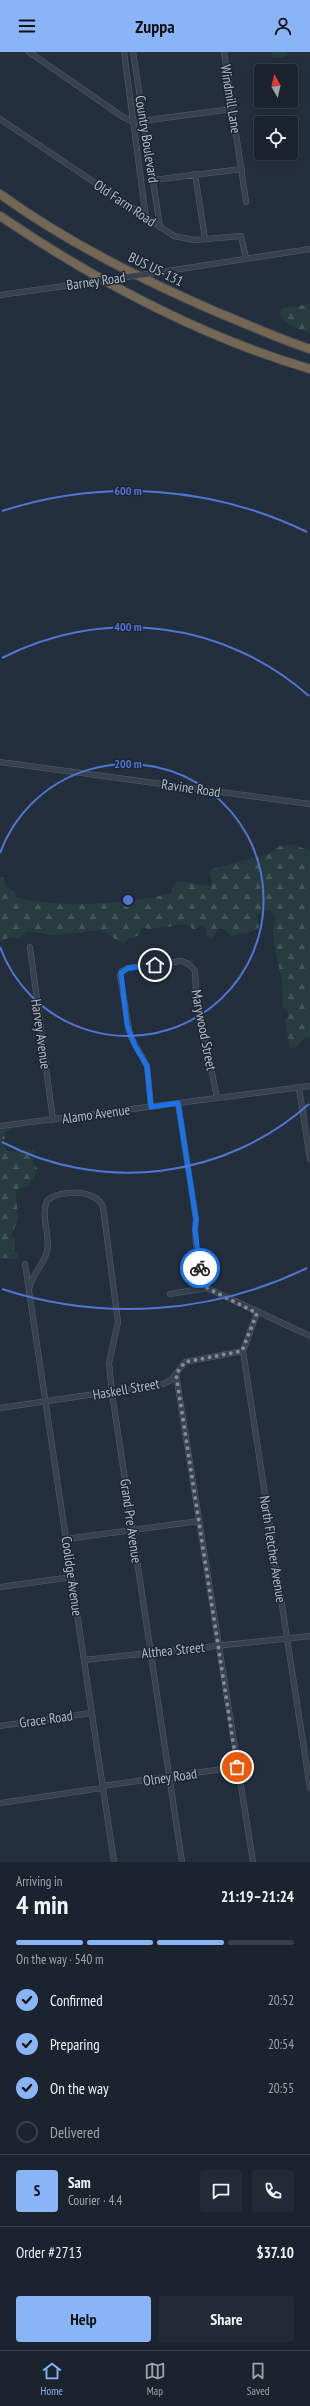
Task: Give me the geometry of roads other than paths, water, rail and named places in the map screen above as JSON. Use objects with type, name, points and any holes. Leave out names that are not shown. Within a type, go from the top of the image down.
[{"type":"highway","name":"BUS US-131","points":[[0,194],[32,217],[106,260],[182,297],[310,349]]},
{"type":"highway","points":[[0,216],[38,242],[163,312],[234,342],[310,369]]},
{"type":"street","points":[[29,52],[123,117],[134,122],[232,109]]},
{"type":"street","name":"Country Boulevard","points":[[124,52],[146,218]]},
{"type":"street","name":"Country Boulevard","points":[[133,52],[160,227]]},
{"type":"street","name":"Windmill Lane","points":[[224,52],[246,202]]},
{"type":"street","name":"Old Farm Road","points":[[0,119],[146,218],[181,239],[205,239],[240,236],[246,258]]},
{"type":"street","points":[[153,180],[242,169]]},
{"type":"street","points":[[196,174],[205,239]]},
{"type":"street","name":"Barney Road","points":[[0,295],[310,249]]},
{"type":"street","name":"Ravine Road","points":[[0,762],[310,804]]},
{"type":"street","name":"Harvey Avenue","points":[[30,947],[53,1120]]},
{"type":"street","name":"Marywood Street","points":[[151,1107],[147,1066],[135,1046],[127,1025],[121,973],[128,968],[181,961],[189,964],[195,972],[196,993],[217,1098]]},
{"type":"street","name":"Alamo Avenue","points":[[0,1126],[310,1086]]},
{"type":"street","points":[[299,1088],[310,1159]]},
{"type":"street","points":[[178,1103],[196,1219],[195,1230],[202,1277],[207,1288]]},
{"type":"street","name":"Grand Pre Avenue","points":[[29,1290],[31,1279],[47,1251],[44,1212],[47,1202],[53,1196],[83,1193],[97,1197],[103,1207],[118,1322],[109,1363],[112,1393],[182,1862]]},
{"type":"street","name":"Coolidge Avenue","points":[[25,1264],[114,1862]]},
{"type":"street","points":[[170,1294],[207,1288],[257,1313],[310,1336]]},
{"type":"street","points":[[242,1351],[257,1313]]},
{"type":"street","name":"Haskell Street","points":[[0,1408],[112,1393],[163,1384],[171,1380],[185,1362],[242,1351]]},
{"type":"street","name":"North Fletcher Avenue","points":[[242,1351],[310,1788]]},
{"type":"street","points":[[176,1374],[253,1862]]},
{"type":"street","points":[[66,1539],[199,1521]]},
{"type":"street","points":[[0,1587],[72,1577]]},
{"type":"street","name":"Althea Street","points":[[84,1660],[310,1636]]},
{"type":"street","name":"Grace Road","points":[[0,1726],[91,1713]]},
{"type":"street","name":"Olney Road","points":[[0,1803],[237,1767]]}]
